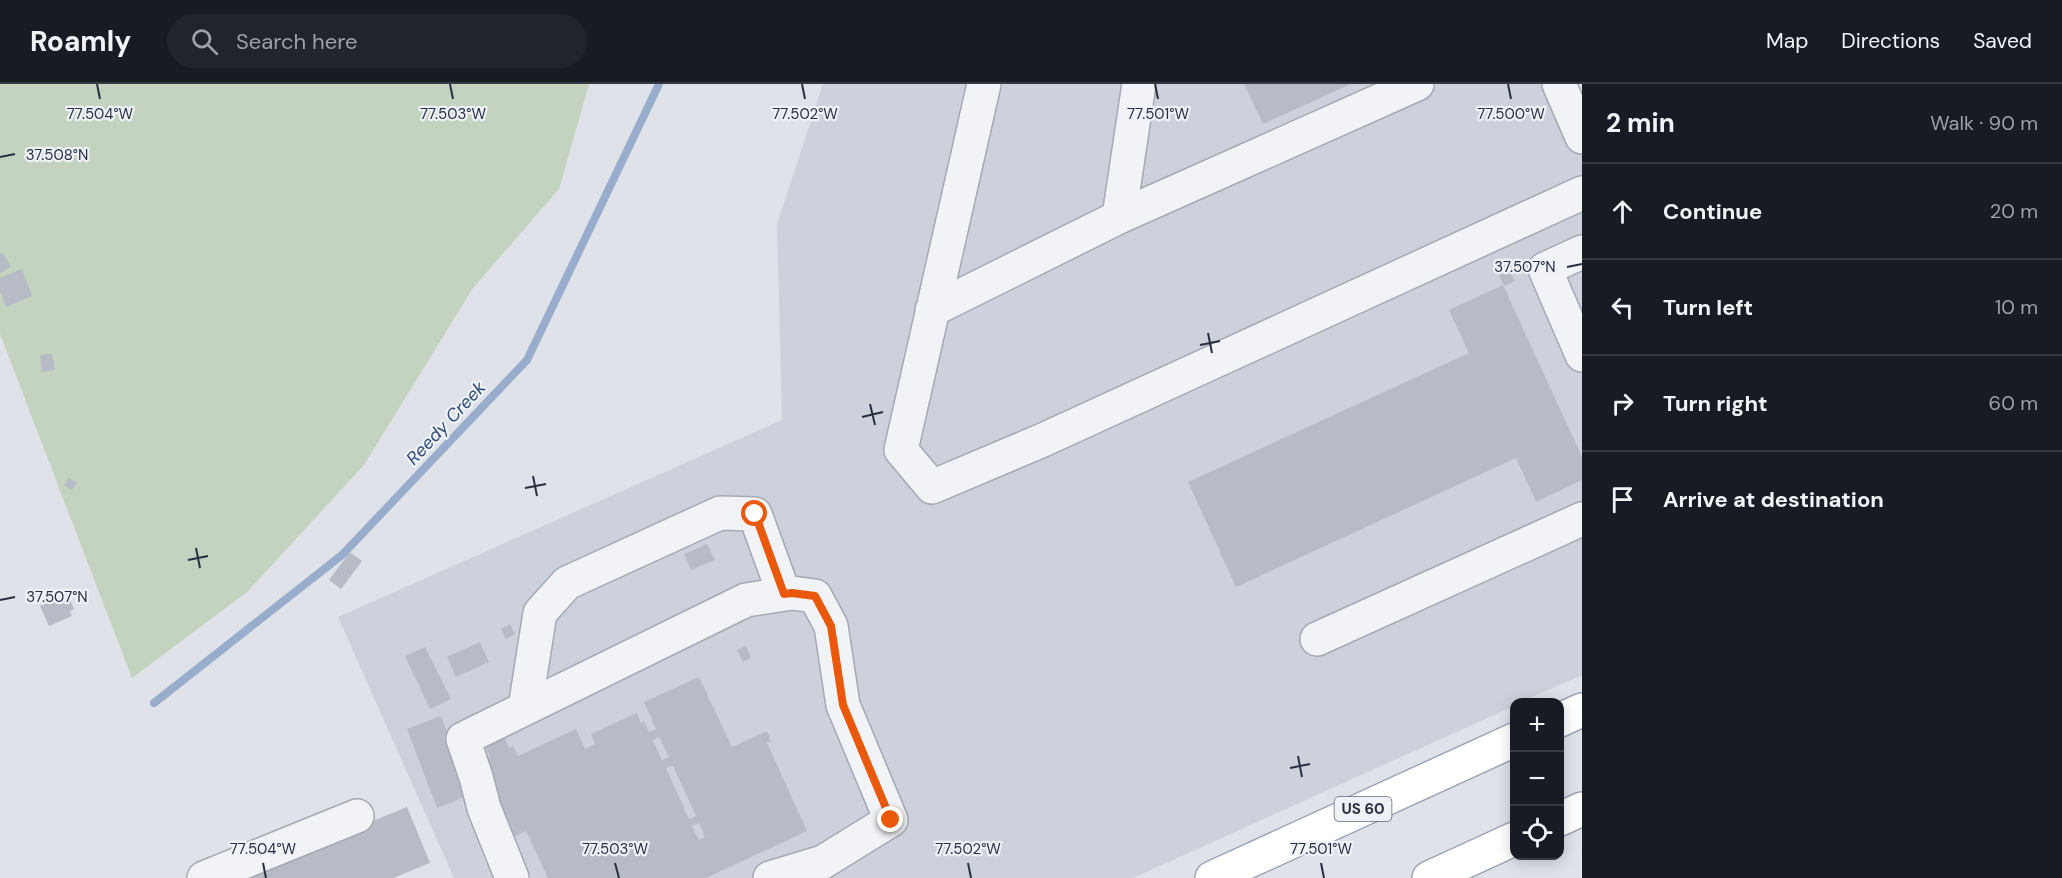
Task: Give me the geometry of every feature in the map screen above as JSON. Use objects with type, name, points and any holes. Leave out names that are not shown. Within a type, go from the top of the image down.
[{"type":"main road","points":[[1564,718],[1582,710]]},
{"type":"main road","name":"US 60","points":[[1212,878],[1510,742]]},
{"type":"main road","points":[[1564,817],[1582,809]]},
{"type":"main road","points":[[1429,878],[1510,841]]},
{"type":"lane","points":[[984,84],[901,450],[932,487],[1043,440],[1582,193]]},
{"type":"lane","points":[[1119,217],[1139,84]]},
{"type":"lane","points":[[932,310],[1119,217],[1417,84]]},
{"type":"lane","points":[[1558,84],[1582,136]]},
{"type":"lane","points":[[1582,252],[1545,269],[1582,355]]},
{"type":"lane","points":[[525,708],[540,613],[567,583],[720,513],[755,514],[784,594]]},
{"type":"lane","points":[[1317,639],[1582,519]]},
{"type":"lane","points":[[512,878],[484,808],[463,739],[746,600],[792,593],[815,596],[831,626],[843,705],[891,820],[823,862],[770,878]]},
{"type":"lane","points":[[204,878],[357,816]]},
{"type":"shaded area","points":[[823,84],[1577,84],[1582,96],[1582,675],[1530,698],[1510,698],[1510,708],[1133,878],[454,878],[338,617],[782,420],[777,224]]},
{"type":"green space","points":[[0,84],[589,84],[559,189],[473,288],[364,465],[247,592],[132,678],[0,334]]},
{"type":"building","points":[[1244,84],[1351,84],[1263,124]]},
{"type":"building","points":[[3,253],[11,267],[0,273],[0,254]]},
{"type":"building","points":[[22,269],[32,296],[6,307],[0,291],[0,278]]},
{"type":"building","points":[[1509,269],[1515,281],[1504,286],[1498,273]]},
{"type":"building","points":[[1503,285],[1582,457],[1582,480],[1536,502],[1516,458],[1236,587],[1188,482],[1469,353],[1449,310]]},
{"type":"building","points":[[52,354],[55,370],[42,372],[40,355]]},
{"type":"building","points":[[69,478],[77,483],[72,490],[64,485]]},
{"type":"building","points":[[707,544],[715,560],[691,570],[684,554]]},
{"type":"building","points":[[350,552],[362,561],[341,589],[329,580]]},
{"type":"building","points":[[68,595],[74,609],[70,611],[72,616],[49,626],[40,606]]},
{"type":"building","points":[[510,624],[515,634],[506,639],[501,629]]},
{"type":"building","points":[[480,642],[489,662],[456,677],[447,657]]},
{"type":"building","points":[[746,646],[751,658],[743,662],[737,650]]},
{"type":"building","points":[[425,647],[451,699],[430,709],[405,656]]},
{"type":"building","points":[[699,677],[732,747],[767,731],[771,741],[767,743],[807,831],[706,878],[548,878],[526,831],[511,838],[476,763],[490,757],[485,747],[505,738],[509,748],[513,746],[518,756],[576,729],[585,749],[595,744],[591,734],[637,713],[641,723],[644,721],[649,732],[656,729],[644,702]],"holes":[[[659,737],[669,757],[662,760],[653,740]],[[673,766],[696,816],[689,819],[666,768]],[[699,823],[705,837],[699,840],[692,826]]]},
{"type":"building","points":[[441,716],[472,794],[437,808],[407,729]]},
{"type":"building","points":[[407,807],[430,863],[393,878],[234,878]]},
{"type":"waterway","name":"Reedy Creek","points":[[154,703],[342,555],[527,360],[659,84]]},
{"type":"route","points":[[755,514],[784,594],[815,596],[831,626],[843,705],[891,820]]}]
